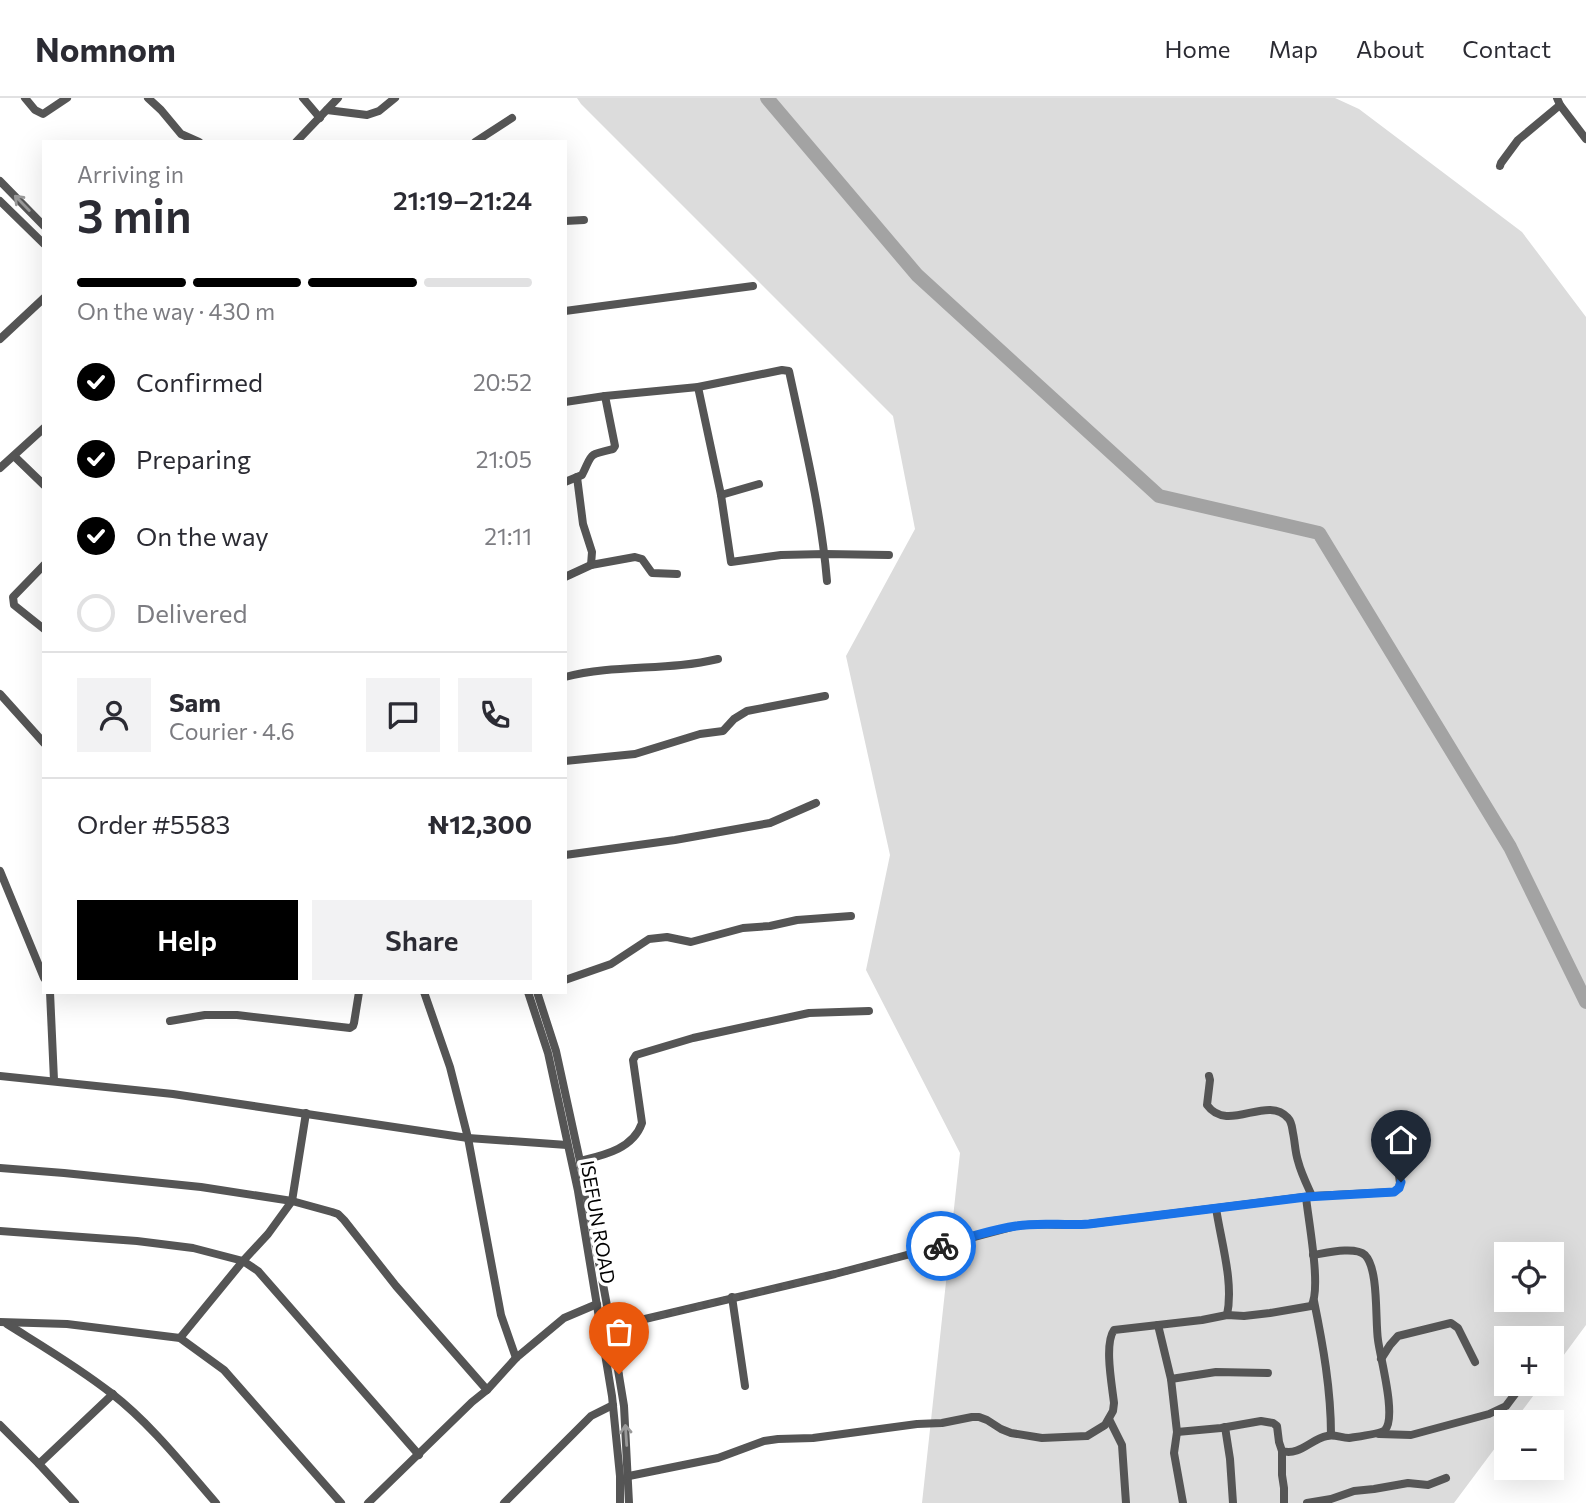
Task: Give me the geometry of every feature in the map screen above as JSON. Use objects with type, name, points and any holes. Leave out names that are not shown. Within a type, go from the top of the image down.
[{"type":"street","points":[[25,98],[35,110],[43,114],[67,98]]},
{"type":"street","points":[[148,98],[161,110],[179,138]]},
{"type":"street","points":[[303,98],[320,118]]},
{"type":"street","points":[[298,140],[338,98]]},
{"type":"street","points":[[327,110],[367,116],[379,111],[395,98]]},
{"type":"street","points":[[1500,166],[1518,140],[1558,102],[1586,139]]},
{"type":"street","points":[[478,140],[512,118]]},
{"type":"street","points":[[0,181],[42,224]]},
{"type":"street","points":[[2,208],[42,242]]},
{"type":"street","points":[[567,221],[584,220]]},
{"type":"street","points":[[567,311],[752,286]]},
{"type":"street","points":[[0,340],[42,300]]},
{"type":"street","points":[[567,402],[698,387],[782,370],[789,371],[825,554],[827,581]]},
{"type":"street","points":[[698,387],[732,562],[780,555],[889,555]]},
{"type":"street","points":[[567,481],[582,475],[588,458],[592,455],[615,446],[605,396]]},
{"type":"street","points":[[0,468],[42,430]]},
{"type":"street","points":[[13,456],[42,483]]},
{"type":"street","points":[[577,477],[583,524],[592,552],[591,565]]},
{"type":"street","points":[[721,495],[759,484]]},
{"type":"street","points":[[567,576],[591,565],[635,557],[642,559],[652,573],[677,574]]},
{"type":"street","points":[[42,567],[13,597],[14,605],[42,627]]},
{"type":"street","points":[[567,677],[599,670],[693,665],[718,659]]},
{"type":"street","points":[[0,694],[42,741]]},
{"type":"street","points":[[567,761],[635,754],[700,734],[723,730],[747,711],[825,695]]},
{"type":"street","points":[[567,855],[675,840],[770,823],[816,803]]},
{"type":"street","points":[[0,871],[42,973]]},
{"type":"street","points":[[567,979],[611,964],[649,939],[667,937],[691,942],[743,928],[851,916]]},
{"type":"street","points":[[50,994],[54,1080]]},
{"type":"street","points":[[170,1021],[205,1015],[237,1015],[350,1028],[354,1023],[359,994]]},
{"type":"street","points":[[425,994],[450,1067],[468,1138],[501,1315],[516,1358]]},
{"type":"street","name":"ISEFUN ROAD","points":[[529,994],[548,1053],[578,1191],[613,1405],[620,1503]]},
{"type":"street","name":"ISEFUN ROAD","points":[[538,994],[556,1051],[611,1327],[624,1406],[629,1503]]},
{"type":"street","points":[[580,1161],[613,1152],[631,1140],[639,1130],[642,1123],[634,1060],[636,1055],[692,1038],[809,1013],[869,1011]]},
{"type":"street","points":[[0,1076],[173,1094],[468,1138],[568,1145]]},
{"type":"street","points":[[1209,1076],[1207,1105],[1212,1112],[1235,1116],[1255,1111],[1271,1111],[1282,1113],[1292,1123],[1298,1161],[1309,1197],[1314,1301],[1331,1409],[1331,1435]]},
{"type":"street","points":[[180,1338],[268,1234],[292,1201],[306,1113]]},
{"type":"street","points":[[611,1327],[835,1274],[1016,1226],[1089,1224],[1309,1197],[1394,1192],[1401,1182],[1392,1131]]},
{"type":"street","points":[[0,1168],[201,1187],[292,1201],[338,1214],[486,1390]]},
{"type":"street","points":[[1216,1208],[1228,1284],[1227,1315]]},
{"type":"street","points":[[0,1231],[193,1248],[243,1261],[258,1271],[419,1455]]},
{"type":"street","points":[[1313,1255],[1353,1250],[1363,1252],[1369,1260],[1375,1284],[1377,1339],[1386,1378],[1388,1423],[1385,1430],[1379,1434]]},
{"type":"street","points":[[732,1297],[745,1385]]},
{"type":"street","points":[[629,1476],[718,1458],[764,1441],[813,1438],[972,1417],[987,1420],[1011,1433],[1042,1438],[1087,1436],[1105,1425],[1114,1403],[1109,1348],[1110,1335],[1114,1330],[1305,1308],[1311,1306],[1314,1301]]},
{"type":"street","points":[[368,1503],[516,1358],[564,1318],[597,1304]]},
{"type":"street","points":[[3,1322],[67,1324],[180,1338],[225,1370],[341,1503]]},
{"type":"street","points":[[3,1322],[78,1368],[113,1394],[153,1431],[216,1503]]},
{"type":"street","points":[[1381,1359],[1398,1336],[1451,1323],[1458,1328],[1475,1362]]},
{"type":"street","points":[[1158,1325],[1171,1379],[1177,1432],[1174,1453],[1183,1503]]},
{"type":"street","points":[[1171,1379],[1216,1372],[1268,1373]]},
{"type":"street","points":[[40,1464],[113,1394]]},
{"type":"street","points":[[1282,1451],[1301,1449],[1331,1435],[1348,1438],[1379,1434],[1410,1435],[1489,1414],[1506,1406],[1514,1396]]},
{"type":"street","points":[[504,1503],[591,1416],[613,1405]]},
{"type":"street","points":[[1109,1419],[1122,1445],[1126,1503]]},
{"type":"street","points":[[1177,1432],[1261,1421],[1278,1426],[1284,1503]]},
{"type":"street","points":[[0,1425],[75,1503]]},
{"type":"street","points":[[1225,1427],[1233,1503]]},
{"type":"street","points":[[1307,1503],[1354,1491],[1408,1483],[1428,1485],[1446,1478]]},
{"type":"shaded area","points":[[577,98],[1335,98],[1359,109],[1522,232],[1586,317],[1586,1325],[1564,1355],[1564,1326],[1494,1326],[1494,1396],[1533,1396],[1523,1410],[1494,1410],[1494,1449],[1454,1503],[922,1503],[960,1153],[866,970],[890,855],[846,656],[915,529],[893,416]]},
{"type":"waterway","points":[[767,98],[917,275],[1159,496],[1319,533],[1510,847],[1586,1002]]},
{"type":"way so far","points":[[619,1374],[611,1327],[941,1246]]},
{"type":"route","points":[[941,1246],[1016,1226],[1089,1224],[1306,1197],[1394,1192],[1401,1182]]}]
